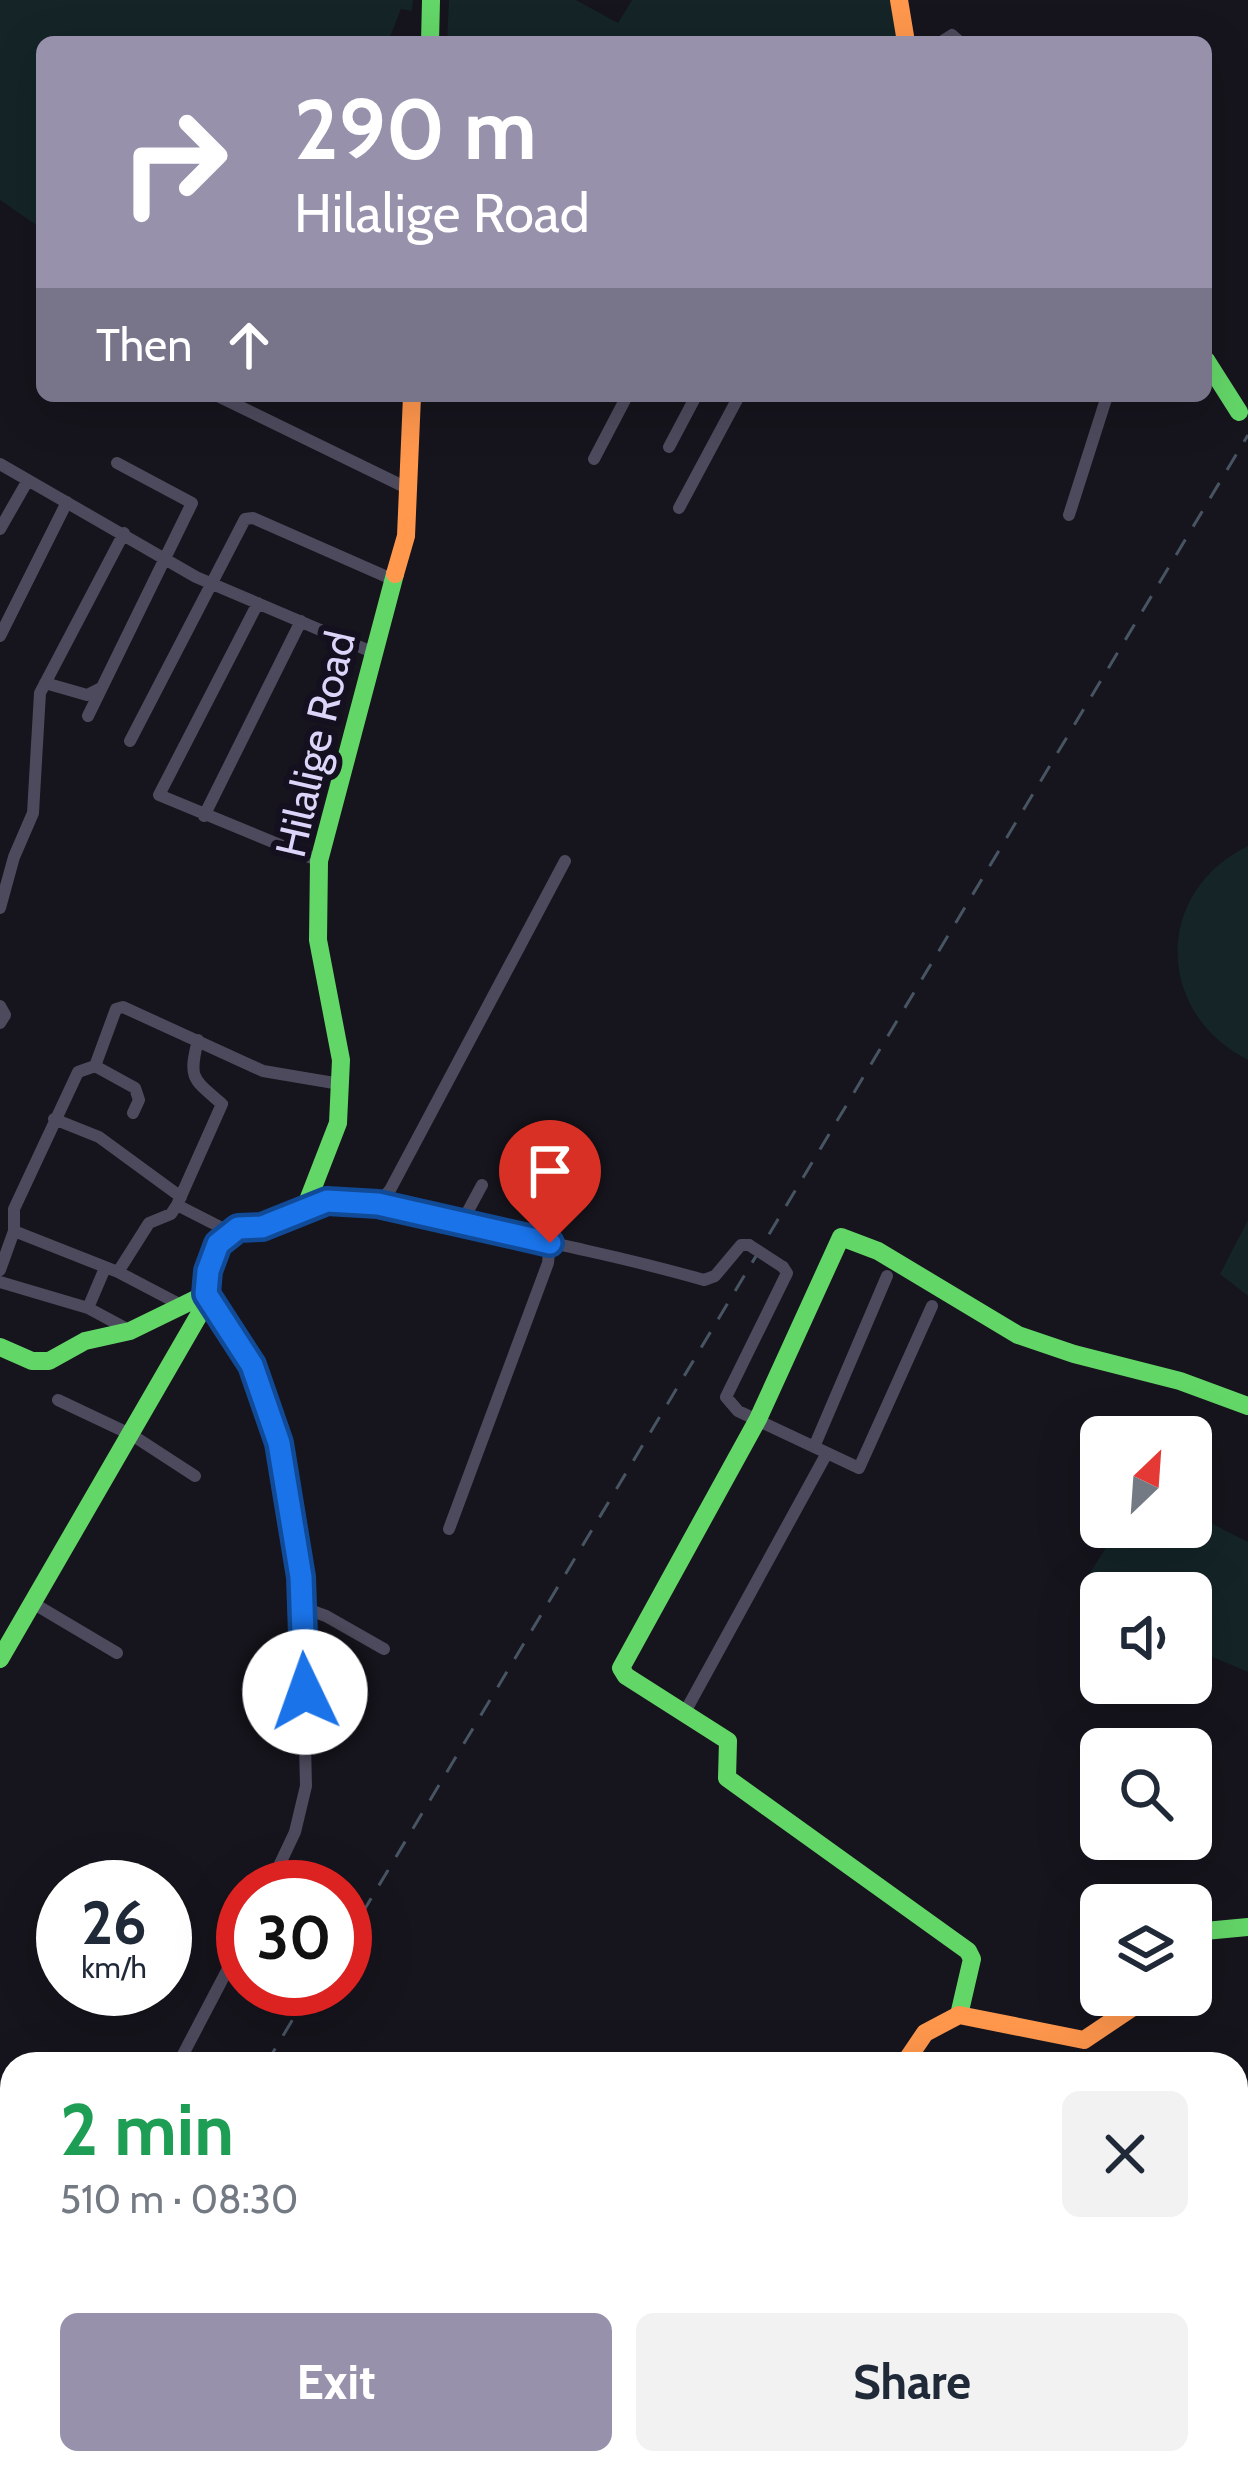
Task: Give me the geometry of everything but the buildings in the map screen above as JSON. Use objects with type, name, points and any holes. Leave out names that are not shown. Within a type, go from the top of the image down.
[{"type":"street","points":[[430,36],[431,0]]},
{"type":"street","points":[[899,0],[904,36]]},
{"type":"street","points":[[1212,369],[1239,412]]},
{"type":"street","points":[[230,402],[410,490]]},
{"type":"street","name":"Hilalige Road","points":[[305,1208],[338,1123],[340,1084],[341,1060],[318,940],[320,861],[406,536],[412,402]]},
{"type":"street","points":[[594,459],[624,402]]},
{"type":"street","points":[[669,447],[693,402]]},
{"type":"street","points":[[679,508],[736,402]]},
{"type":"street","points":[[1069,515],[1105,402]]},
{"type":"street","points":[[88,716],[191,501],[117,463]]},
{"type":"street","points":[[0,464],[211,583],[372,652]]},
{"type":"street","points":[[0,529],[28,480]]},
{"type":"street","points":[[0,636],[67,502]]},
{"type":"street","points":[[130,741],[241,524],[253,518],[394,580]]},
{"type":"street","points":[[0,908],[33,813],[40,693],[124,533]]},
{"type":"street","points":[[258,603],[160,791],[161,799],[320,861]]},
{"type":"street","points":[[204,816],[302,621]]},
{"type":"street","points":[[45,683],[87,695],[102,687]]},
{"type":"street","points":[[0,866],[14,857]]},
{"type":"street","points":[[378,1204],[390,1190],[565,861]]},
{"type":"street","points":[[0,1270],[14,1231],[14,1208],[54,1119],[78,1072],[95,1066],[120,1007],[262,1071],[340,1084]]},
{"type":"street","points":[[88,1307],[148,1223],[170,1214],[179,1201],[222,1104],[192,1077],[198,1040]]},
{"type":"street","points":[[95,1066],[135,1088],[139,1100],[133,1114]]},
{"type":"street","points":[[54,1119],[99,1137],[179,1201],[230,1232]]},
{"type":"street","points":[[461,1225],[482,1184]]},
{"type":"street","points":[[0,1659],[203,1308],[208,1271],[218,1244],[230,1232],[262,1227],[327,1201],[378,1204],[637,1260],[704,1280],[715,1276],[741,1245],[748,1245],[787,1273],[726,1396],[731,1407],[859,1468],[932,1306]]},
{"type":"street","points":[[14,1231],[112,1270],[182,1305]]},
{"type":"street","points":[[959,2015],[971,1954],[727,1778],[728,1741],[626,1676],[621,1667],[758,1419],[838,1240],[846,1237],[1022,1337],[1203,1387],[1248,1406]]},
{"type":"street","points":[[449,1529],[548,1263],[550,1243]]},
{"type":"street","points":[[685,1712],[820,1450],[887,1276]]},
{"type":"street","points":[[0,1282],[88,1307],[130,1330]]},
{"type":"street","points":[[0,1347],[32,1361],[49,1361],[86,1341],[130,1330],[206,1294]]},
{"type":"street","points":[[206,1294],[252,1365],[279,1443],[301,1577],[306,1786],[295,1832],[282,1860]]},
{"type":"street","points":[[58,1400],[132,1435],[195,1476]]},
{"type":"street","points":[[31,1602],[117,1653]]},
{"type":"street","points":[[301,1606],[384,1649]]},
{"type":"street","points":[[1212,1930],[1248,1927]]},
{"type":"street","points":[[184,2052],[216,1992]]},
{"type":"street","points":[[908,2052],[912,2042],[959,2015],[1084,2040],[1120,2016]]},
{"type":"shaded area","points":[[0,0],[413,0],[412,11],[401,9],[390,36],[36,36],[36,225],[0,200]]},
{"type":"shaded area","points":[[449,0],[576,0],[618,23],[632,0],[891,0],[896,36],[447,36]]},
{"type":"shaded area","points":[[1248,846],[1248,1060],[1217,1039],[1195,1013],[1182,984],[1178,953],[1182,922],[1195,892],[1217,866]]},
{"type":"shaded area","points":[[1248,1220],[1248,1296],[1220,1274]]},
{"type":"shaded area","points":[[1212,1524],[1248,1542],[1248,1672],[1212,1657],[1212,1572],[1090,1572],[1106,1548],[1212,1548]]},
{"type":"railway","points":[[372,1897],[1248,435]]},
{"type":"railway","points":[[273,2052],[295,2016]]},
{"type":"traffic: fast","points":[[430,36],[431,0]]},
{"type":"traffic: fast","points":[[1212,369],[1239,412]]},
{"type":"traffic: fast","points":[[0,1659],[203,1308],[218,1243],[238,1228],[262,1227],[305,1208],[338,1123],[341,1060],[318,940],[319,861],[395,574]]},
{"type":"traffic: fast","points":[[959,2015],[972,1959],[968,1951],[727,1778],[728,1741],[626,1676],[621,1668],[758,1419],[841,1237],[878,1251],[1018,1335],[1180,1381],[1248,1406]]},
{"type":"traffic: fast","points":[[0,1347],[32,1361],[49,1361],[85,1341],[130,1331],[206,1294]]},
{"type":"traffic: fast","points":[[1212,1930],[1248,1927]]},
{"type":"traffic: slow","points":[[899,0],[905,36]]},
{"type":"traffic: slow","points":[[395,574],[406,536],[412,402]]},
{"type":"traffic: slow","points":[[912,2052],[925,2033],[959,2015],[1084,2040],[1120,2016]]},
{"type":"route","points":[[305,1692],[301,1577],[279,1443],[252,1365],[206,1294],[218,1244],[238,1228],[262,1227],[327,1201],[378,1204],[550,1243]]}]
